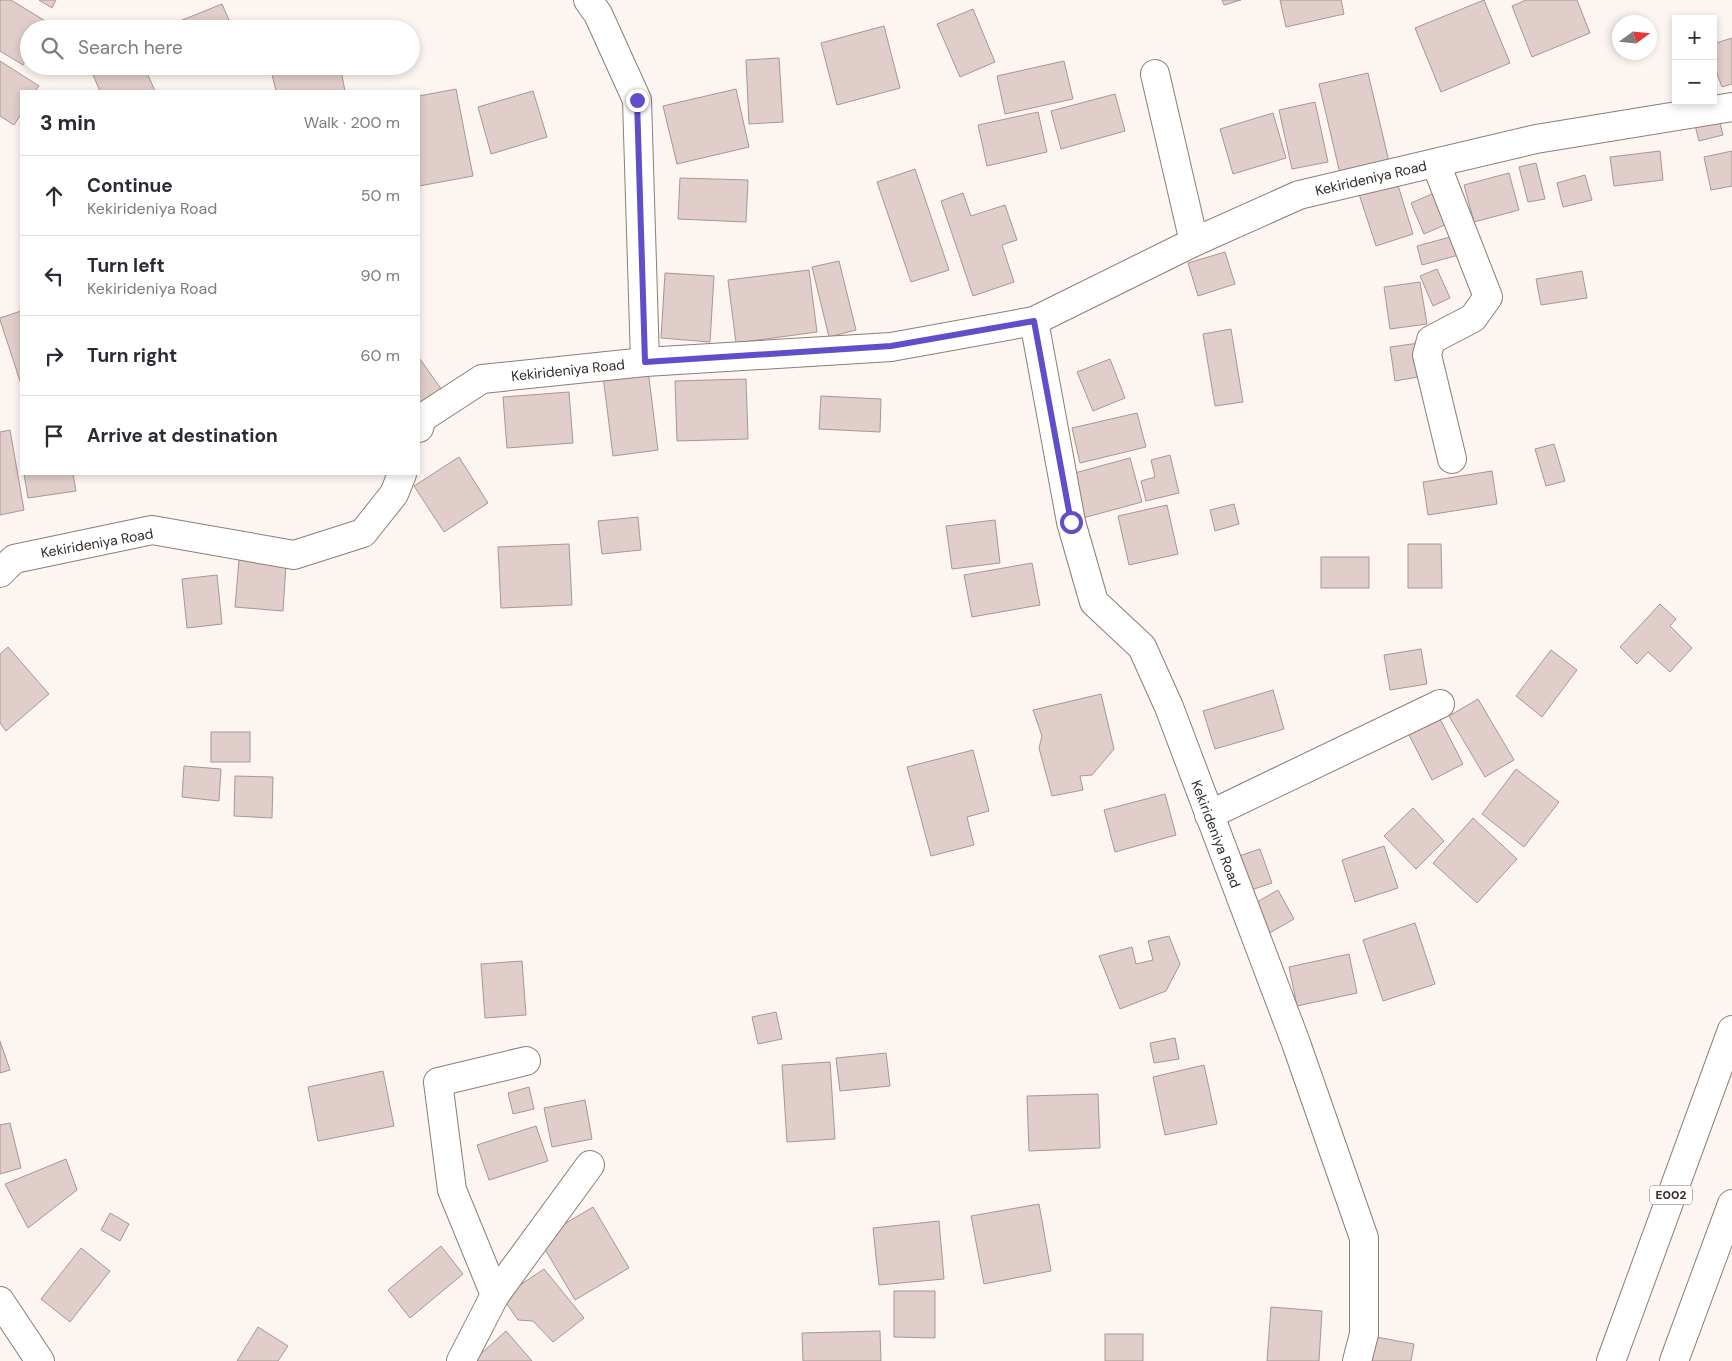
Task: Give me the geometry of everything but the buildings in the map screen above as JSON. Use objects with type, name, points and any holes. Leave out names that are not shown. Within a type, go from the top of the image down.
[{"type":"main road","points":[[588,0],[598,14],[637,100],[645,362]]},
{"type":"main road","points":[[1155,74],[1194,242]]},
{"type":"main road","name":"Kekirideniya Road","points":[[420,425],[422,418],[482,379],[645,362],[891,346],[1034,321],[1194,242],[1299,195],[1536,139],[1732,107]]},
{"type":"main road","points":[[1436,164],[1488,297],[1473,318],[1431,340],[1427,355],[1452,459]]},
{"type":"main road","name":"Kekirideniya Road","points":[[1034,321],[1071,522],[1094,602],[1142,647],[1169,707],[1208,815],[1296,1043],[1364,1238],[1364,1334],[1357,1361]]},
{"type":"main road","name":"Kekirideniya Road","points":[[0,573],[14,559],[152,530],[294,555],[363,533],[395,481]]},
{"type":"main road","points":[[1208,815],[1440,704]]},
{"type":"main road","name":"E002","points":[[1611,1361],[1732,1030]]},
{"type":"main road","points":[[495,1295],[452,1190],[438,1082],[526,1062]]},
{"type":"main road","points":[[461,1361],[495,1295],[590,1165]]},
{"type":"main road","points":[[1674,1361],[1732,1204]]},
{"type":"main road","points":[[1,1304],[40,1361]]},
{"type":"route","points":[[637,100],[645,362],[891,346],[1034,321],[1071,522]]}]
